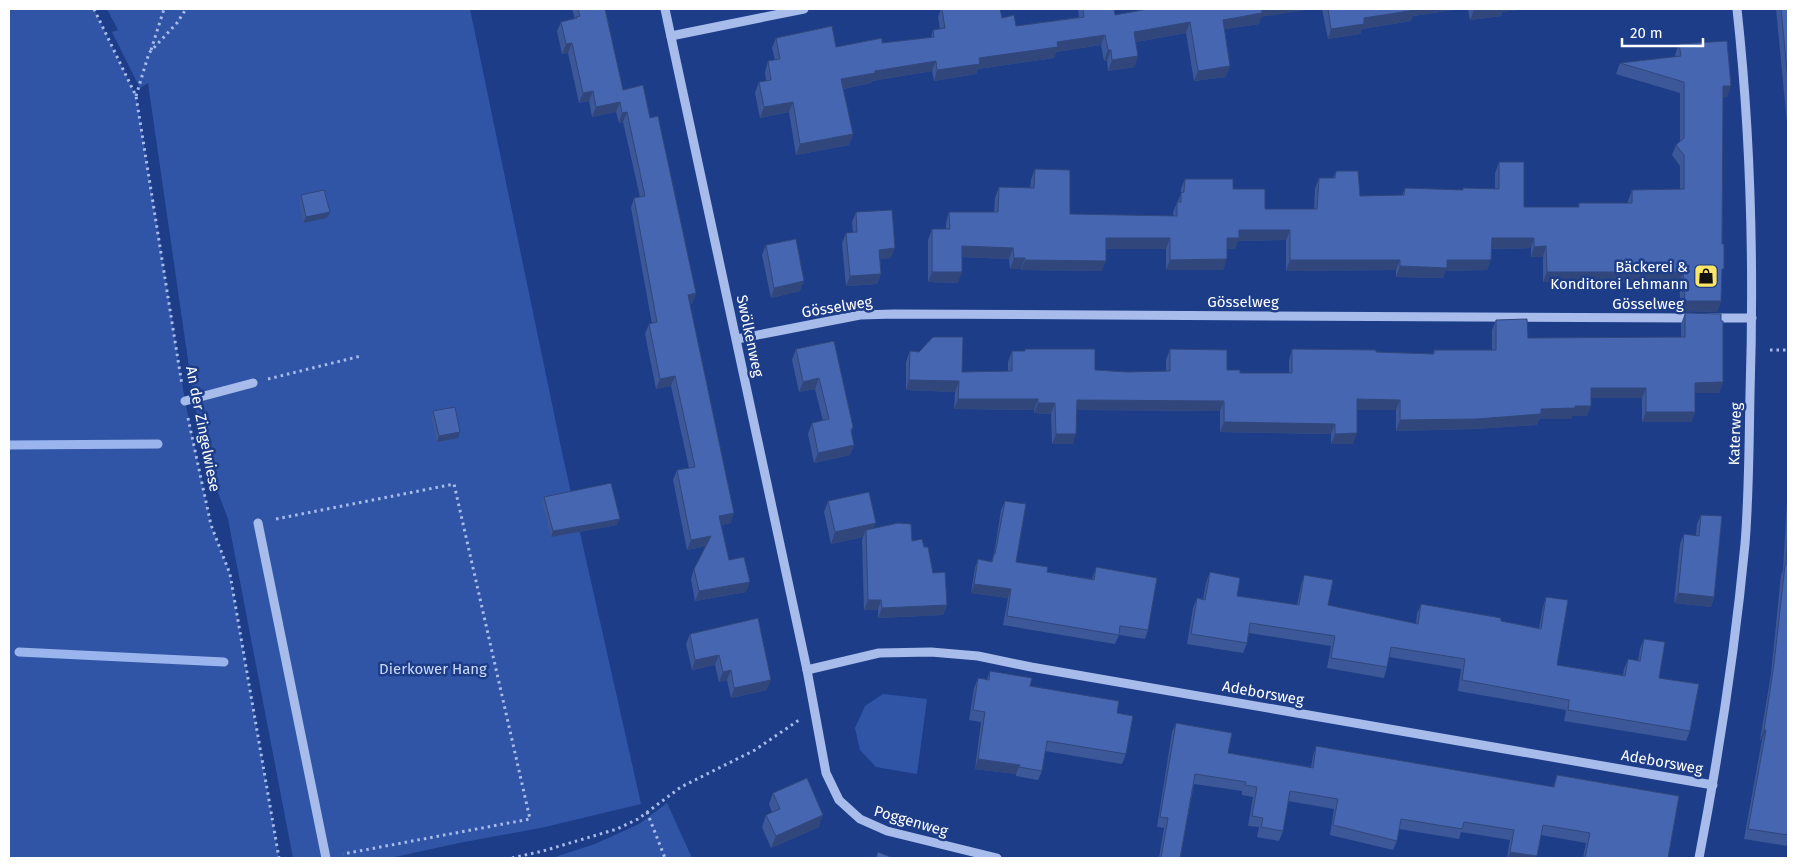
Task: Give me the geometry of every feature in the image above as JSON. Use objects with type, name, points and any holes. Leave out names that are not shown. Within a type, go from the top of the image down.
[{"type":"street","name":"Swölkenweg","points":[[665,9],[807,670]]},
{"type":"street","points":[[671,36],[804,9]]},
{"type":"street","name":"Katerweg","points":[[1699,858],[1713,785],[1732,662],[1745,542],[1752,318],[1750,182],[1744,75],[1737,9]]},
{"type":"street","name":"Gösselweg","points":[[737,339],[860,315],[894,314],[1752,318]]},
{"type":"street","points":[[185,401],[253,383]]},
{"type":"street","points":[[258,523],[326,858]]},
{"type":"street","name":"Adeborsweg","points":[[807,670],[879,653],[931,652],[978,656],[1031,667],[1713,785]]},
{"type":"street","name":"Poggenweg","points":[[807,670],[826,773],[839,800],[860,820],[887,830],[997,858]]},
{"type":"path","name":"An der Zingelwiese","points":[[94,9],[136,96],[185,401],[211,525],[230,574],[279,858]]},
{"type":"path","points":[[136,96],[164,9]]},
{"type":"path","points":[[136,96],[149,53],[177,24],[186,9]]},
{"type":"path","points":[[253,383],[361,356]]},
{"type":"path","points":[[258,523],[454,484],[530,819],[326,858]]},
{"type":"path","points":[[512,858],[618,830],[681,787],[755,750],[814,710]]},
{"type":"path","points":[[647,812],[665,858]]},
{"type":"green space","points":[[9,9],[94,9],[136,96],[185,401],[211,525],[230,574],[279,858],[9,858]]},
{"type":"green space","name":"Dierkower Hang","points":[[107,9],[470,9],[563,457],[641,804],[545,827],[390,858],[293,858],[228,519],[205,458],[192,388],[148,83],[140,88],[112,32],[118,30]]},
{"type":"green space","points":[[883,694],[927,699],[917,774],[876,767],[860,750],[855,728],[865,706]]},
{"type":"green space","points":[[667,803],[692,858],[552,858],[595,844],[639,824]]},
{"type":"building","points":[[578,9],[605,9],[623,90],[643,85],[650,118],[658,116],[696,293],[688,295],[734,513],[719,516],[729,560],[744,557],[750,582],[699,591],[694,569],[711,536],[691,540],[677,470],[695,467],[675,376],[660,379],[649,324],[657,322],[634,198],[645,196],[627,112],[622,113],[620,102],[596,107],[593,91],[583,93],[572,43],[566,44],[561,22],[580,16]]},
{"type":"building","points":[[942,9],[1000,9],[1002,18],[1014,15],[1016,26],[1084,17],[1083,9],[1114,9],[1115,15],[1148,9],[1262,9],[1262,13],[1223,20],[1230,66],[1198,71],[1190,22],[1134,32],[1138,56],[1112,60],[1111,50],[1108,50],[1105,35],[1057,42],[1058,47],[979,58],[980,64],[937,70],[936,61],[875,71],[875,73],[841,79],[853,134],[800,144],[793,102],[764,107],[759,82],[771,80],[768,61],[780,59],[776,38],[832,26],[836,47],[882,38],[882,43],[934,37],[933,30],[945,28]]},
{"type":"building","points":[[1328,9],[1415,10],[1364,18],[1364,24],[1331,29]]},
{"type":"building","points":[[1781,9],[1788,9],[1788,81]]},
{"type":"building","points":[[1727,41],[1731,86],[1723,86],[1722,244],[1724,244],[1724,269],[1722,269],[1721,301],[1685,301],[1683,272],[1547,272],[1546,246],[1534,247],[1534,238],[1492,238],[1491,260],[1447,260],[1447,268],[1400,266],[1400,260],[1290,260],[1290,230],[1239,230],[1239,238],[1227,238],[1227,259],[1170,260],[1170,238],[1106,238],[1106,261],[1025,260],[1025,258],[1014,258],[1013,248],[962,246],[962,272],[932,272],[932,229],[950,229],[949,212],[998,212],[999,187],[1034,188],[1035,169],[1070,170],[1070,214],[1177,216],[1177,202],[1181,202],[1181,193],[1184,192],[1185,179],[1233,179],[1233,189],[1265,189],[1265,209],[1317,209],[1319,178],[1335,178],[1336,171],[1358,171],[1360,196],[1404,195],[1405,188],[1499,189],[1499,162],[1524,162],[1524,207],[1579,207],[1579,203],[1632,203],[1632,190],[1684,189],[1684,155],[1676,145],[1684,138],[1684,82],[1620,63],[1681,56],[1679,44]]},
{"type":"building","points":[[324,190],[330,212],[306,217],[301,195]]},
{"type":"building","points":[[892,210],[895,248],[879,250],[881,274],[850,276],[846,233],[857,232],[856,212]]},
{"type":"building","points":[[796,239],[804,281],[774,288],[766,245]]},
{"type":"building","points":[[1685,313],[1721,314],[1721,321],[1723,321],[1723,382],[1695,383],[1695,412],[1646,412],[1646,388],[1591,388],[1591,406],[1541,409],[1541,414],[1477,419],[1400,420],[1400,400],[1357,399],[1357,433],[1335,434],[1335,424],[1224,422],[1224,401],[1077,400],[1076,434],[1056,434],[1055,403],[1038,403],[1038,399],[958,399],[959,381],[909,380],[910,351],[919,352],[933,337],[963,337],[962,372],[1012,371],[1012,351],[1025,351],[1025,349],[1095,349],[1095,370],[1127,372],[1170,371],[1170,349],[1227,350],[1227,370],[1240,370],[1240,373],[1292,373],[1292,349],[1376,350],[1376,352],[1434,354],[1434,350],[1496,350],[1496,320],[1527,319],[1528,338],[1685,337]]},
{"type":"building","points":[[834,341],[853,427],[851,430],[854,445],[818,453],[812,423],[829,419],[819,378],[803,382],[796,349]]},
{"type":"building","points":[[455,407],[460,432],[439,436],[433,411]]},
{"type":"building","points":[[611,483],[620,519],[553,531],[544,497]]},
{"type":"building","points":[[869,492],[876,523],[835,532],[828,501]]},
{"type":"building","points":[[1005,501],[1026,504],[1016,562],[1048,567],[1047,572],[1094,580],[1096,567],[1157,578],[1148,630],[1120,626],[1119,635],[1007,616],[1011,589],[974,584],[978,559],[992,562],[995,554]]},
{"type":"building","points":[[1701,515],[1722,516],[1714,597],[1678,593],[1684,534],[1699,536]]},
{"type":"building","points":[[898,523],[911,524],[912,541],[922,539],[924,547],[928,547],[933,573],[945,572],[947,605],[882,608],[881,600],[868,600],[866,530]]},
{"type":"building","points":[[1788,530],[1788,835],[1748,829],[1766,730],[1764,730],[1786,565]]},
{"type":"building","points":[[1210,572],[1240,578],[1237,596],[1299,605],[1304,575],[1333,580],[1328,605],[1418,624],[1421,604],[1501,618],[1501,621],[1541,629],[1546,597],[1568,600],[1557,665],[1625,676],[1628,659],[1640,661],[1644,639],[1665,642],[1659,678],[1699,684],[1690,731],[1568,710],[1569,700],[1462,680],[1465,659],[1391,647],[1387,667],[1331,658],[1335,636],[1250,623],[1247,643],[1191,634],[1197,598],[1205,600]]},
{"type":"building","points":[[758,618],[771,680],[734,688],[731,670],[723,672],[719,655],[695,660],[690,634]]},
{"type":"building","points":[[990,671],[1032,678],[1030,686],[1119,701],[1117,713],[1133,716],[1126,754],[1047,741],[1042,771],[1019,767],[1020,765],[978,759],[985,712],[973,710],[978,678],[989,680]]},
{"type":"building","points":[[1176,723],[1232,733],[1228,753],[1313,768],[1316,746],[1554,787],[1557,775],[1679,796],[1668,858],[1585,858],[1590,833],[1543,825],[1537,856],[1510,852],[1514,830],[1464,822],[1462,829],[1401,819],[1397,841],[1333,825],[1338,799],[1290,791],[1283,831],[1261,827],[1263,818],[1252,816],[1257,787],[1245,785],[1246,782],[1195,774],[1180,858],[1161,858],[1168,818],[1160,817]]},
{"type":"building","points":[[807,778],[823,815],[776,836],[766,815],[780,809],[773,793]]},
{"type":"building","points":[[878,852],[893,858],[876,858]]},
{"type":"waterway","points":[[9,445],[158,444]]},
{"type":"waterway","points":[[19,652],[224,662]]},
{"type":"place","name":"Bäckerei & Konditorei Lehmann","points":[[1706,276]]}]
